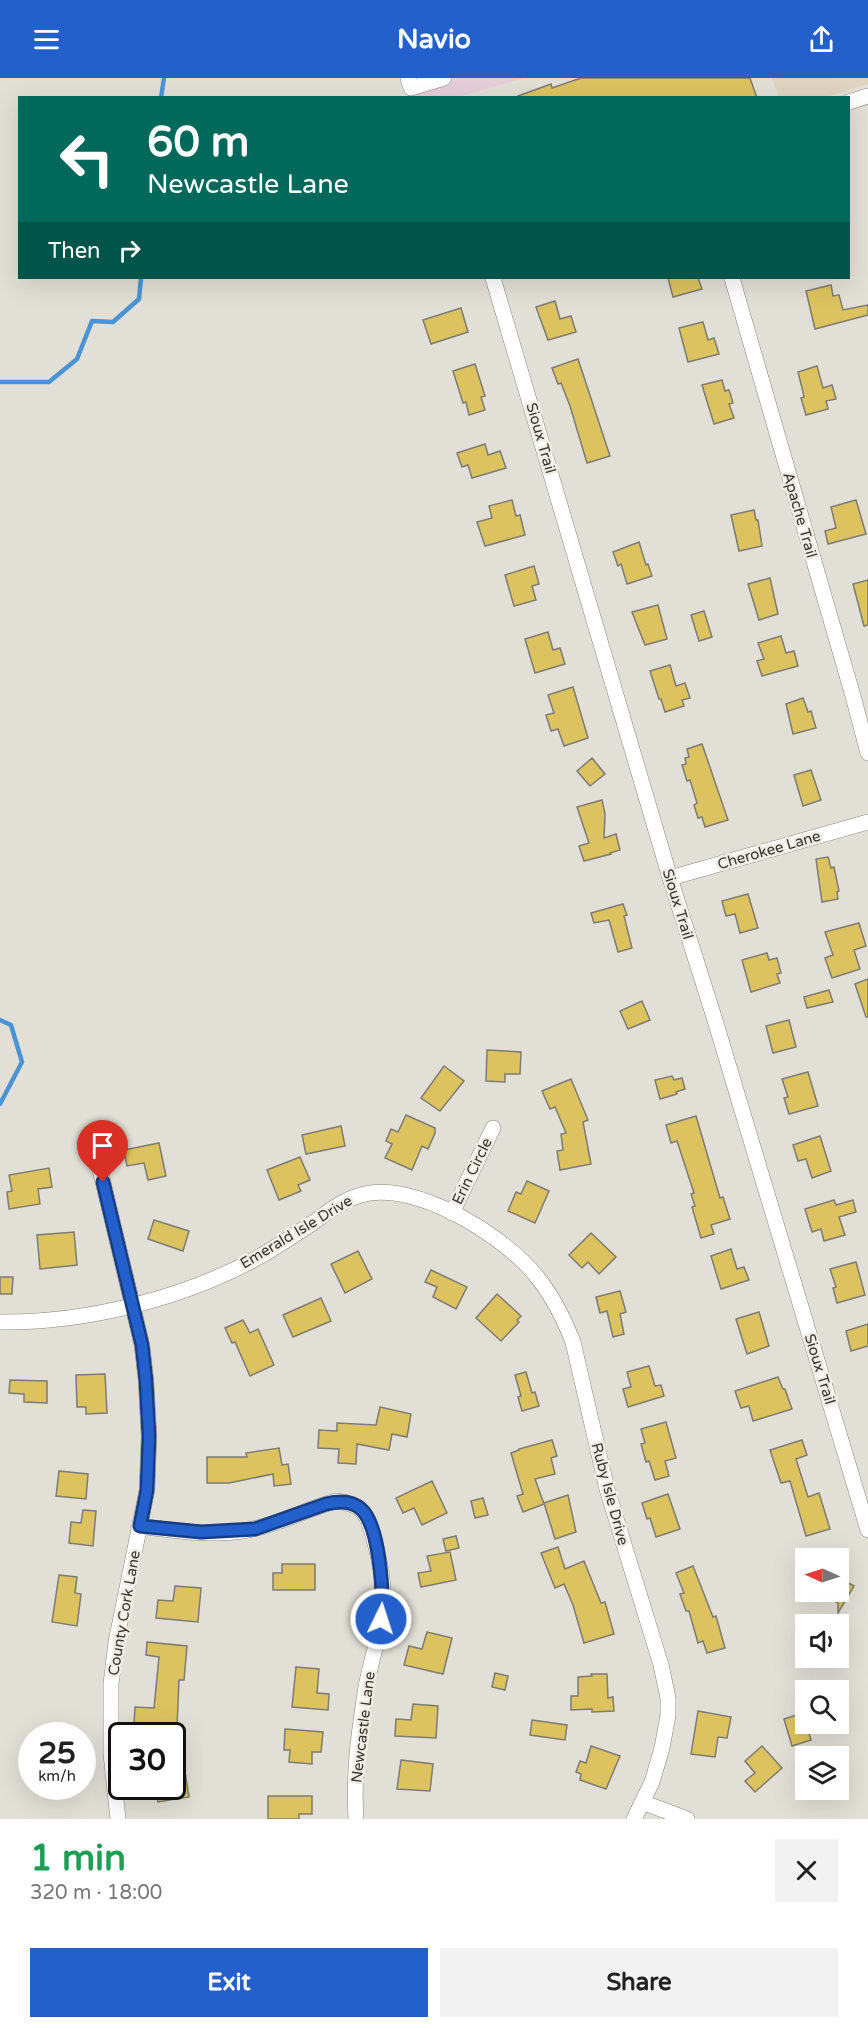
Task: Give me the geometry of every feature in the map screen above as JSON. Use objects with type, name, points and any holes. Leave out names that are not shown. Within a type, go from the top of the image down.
[{"type":"street","points":[[408,78],[411,88],[444,78]]},
{"type":"street","points":[[850,102],[868,96]]},
{"type":"street","name":"Sioux Trail","points":[[493,279],[670,878],[868,1530]]},
{"type":"street","name":"Apache Trail","points":[[732,279],[854,696],[868,753]]},
{"type":"street","name":"Cherokee Lane","points":[[670,878],[868,822]]},
{"type":"street","name":"Erin Circle","points":[[452,1213],[493,1128]]},
{"type":"street","name":"County Cork Lane","points":[[98,1161],[144,1357],[149,1436],[147,1490],[116,1642],[111,1684],[111,1754],[118,1819]]},
{"type":"street","name":"Emerald Isle Drive","points":[[0,1322],[51,1321],[86,1316],[185,1289],[230,1272],[298,1233],[342,1202],[361,1195],[387,1192],[406,1194],[452,1213]]},
{"type":"street","name":"Ruby Isle Drive","points":[[452,1213],[497,1239],[526,1263],[549,1292],[573,1342],[607,1489],[665,1682],[668,1707],[666,1731],[652,1782],[633,1819]]},
{"type":"street","name":"Newcastle Lane","points":[[140,1526],[174,1531],[228,1532],[255,1529],[336,1501],[348,1502],[362,1510],[369,1518],[381,1569],[383,1603],[366,1685],[357,1758],[356,1819]]},
{"type":"street","points":[[642,1802],[687,1819]]},
{"type":"shaded area","points":[[402,78],[524,78],[462,96],[408,96]]},
{"type":"shaded area","points":[[772,78],[868,78],[868,84],[829,96],[779,96]]},
{"type":"building","points":[[581,78],[750,78],[756,96],[518,96],[551,84],[552,88]]},
{"type":"building","points":[[668,279],[698,279],[702,289],[673,297]]},
{"type":"building","points":[[831,285],[833,296],[839,295],[843,310],[868,305],[868,315],[815,329],[806,291]]},
{"type":"building","points":[[555,301],[560,319],[571,316],[576,332],[548,340],[536,307]]},
{"type":"building","points":[[461,308],[468,332],[431,344],[423,320]]},
{"type":"building","points":[[703,322],[708,340],[714,338],[719,354],[688,362],[679,328]]},
{"type":"building","points":[[578,359],[610,456],[587,463],[570,406],[552,368]]},
{"type":"building","points":[[475,364],[485,396],[481,397],[485,410],[469,415],[453,371]]},
{"type":"building","points":[[817,366],[823,388],[832,385],[836,399],[826,401],[828,409],[806,415],[801,398],[804,397],[798,372]]},
{"type":"building","points":[[722,380],[725,391],[729,390],[733,403],[729,404],[734,418],[714,424],[702,385]]},
{"type":"building","points":[[485,444],[488,455],[500,451],[506,468],[472,478],[468,465],[462,467],[457,453]]},
{"type":"building","points":[[512,500],[516,516],[520,515],[525,535],[485,546],[477,522],[492,518],[489,506]]},
{"type":"building","points":[[856,500],[866,534],[828,544],[825,531],[836,528],[831,507]]},
{"type":"building","points":[[754,510],[762,546],[739,551],[731,515]]},
{"type":"building","points":[[639,542],[652,576],[627,584],[621,564],[618,566],[613,552]]},
{"type":"building","points":[[534,566],[539,584],[532,586],[536,600],[514,606],[505,575]]},
{"type":"building","points":[[770,578],[778,614],[759,620],[748,584]]},
{"type":"building","points":[[868,580],[868,625],[864,626],[853,584]]},
{"type":"building","points":[[658,605],[667,639],[645,645],[632,612]]},
{"type":"building","points":[[704,611],[712,637],[699,641],[691,615]]},
{"type":"building","points":[[548,632],[553,650],[560,648],[565,664],[535,673],[525,639]]},
{"type":"building","points":[[781,636],[786,653],[794,651],[798,666],[762,676],[757,661],[764,659],[758,643]]},
{"type":"building","points":[[670,665],[676,686],[685,683],[690,698],[682,700],[684,706],[665,712],[650,671]]},
{"type":"building","points":[[573,687],[588,738],[564,746],[558,729],[551,731],[546,715],[554,713],[548,695]]},
{"type":"building","points":[[803,698],[808,712],[811,711],[816,728],[793,734],[786,704]]},
{"type":"building","points":[[702,744],[728,820],[705,827],[702,817],[698,818],[694,805],[697,803],[690,780],[687,781],[682,765],[686,764],[685,758],[689,757],[687,749]]},
{"type":"building","points":[[592,758],[605,774],[590,786],[577,771]]},
{"type":"building","points":[[811,770],[821,800],[803,806],[794,775]]},
{"type":"building","points":[[602,800],[605,814],[604,838],[616,834],[620,850],[584,861],[579,846],[589,843],[577,807]]},
{"type":"building","points":[[828,857],[831,868],[834,867],[839,891],[837,892],[838,899],[822,902],[816,859]]},
{"type":"building","points":[[748,894],[758,928],[740,933],[735,914],[726,916],[722,901]]},
{"type":"building","points":[[623,904],[632,948],[618,952],[609,920],[594,923],[591,913]]},
{"type":"building","points":[[859,923],[866,946],[854,950],[860,969],[832,978],[825,958],[833,955],[825,932]]},
{"type":"building","points":[[767,953],[769,960],[777,958],[781,973],[777,974],[780,983],[751,992],[742,960]]},
{"type":"building","points":[[868,979],[868,1017],[866,1017],[855,984]]},
{"type":"building","points":[[829,990],[833,1002],[807,1008],[804,997]]},
{"type":"building","points":[[642,1001],[650,1020],[628,1029],[620,1011]]},
{"type":"building","points":[[789,1020],[796,1047],[773,1053],[766,1026]]},
{"type":"building","points":[[487,1050],[521,1052],[520,1074],[505,1074],[505,1082],[486,1081]]},
{"type":"building","points":[[444,1066],[464,1081],[440,1111],[421,1098]]},
{"type":"building","points":[[808,1072],[818,1106],[789,1114],[784,1098],[788,1097],[782,1079]]},
{"type":"building","points":[[672,1076],[674,1080],[682,1078],[685,1089],[660,1099],[655,1080]]},
{"type":"building","points":[[571,1079],[588,1120],[583,1122],[591,1164],[560,1170],[557,1151],[563,1150],[561,1134],[566,1133],[555,1107],[550,1109],[542,1091]]},
{"type":"building","points":[[406,1115],[435,1128],[428,1149],[422,1146],[412,1170],[385,1158],[392,1144],[386,1141],[391,1129],[398,1132]]},
{"type":"building","points":[[696,1116],[720,1198],[723,1197],[730,1219],[711,1225],[714,1234],[701,1238],[692,1207],[695,1206],[691,1194],[694,1193],[677,1141],[671,1143],[666,1125]]},
{"type":"building","points":[[341,1126],[345,1146],[306,1154],[302,1135]]},
{"type":"building","points":[[820,1136],[831,1171],[812,1178],[806,1159],[798,1161],[793,1145]]},
{"type":"building","points":[[159,1143],[166,1176],[148,1180],[144,1163],[127,1166],[124,1150]]},
{"type":"building","points":[[300,1157],[310,1180],[298,1185],[301,1191],[279,1200],[267,1170]]},
{"type":"building","points":[[49,1168],[52,1187],[38,1189],[40,1204],[9,1209],[7,1192],[12,1191],[9,1175]]},
{"type":"building","points":[[527,1181],[549,1191],[535,1223],[508,1211],[516,1192],[521,1194]]},
{"type":"building","points":[[834,1200],[836,1205],[853,1200],[856,1212],[839,1217],[845,1235],[824,1241],[821,1229],[812,1232],[805,1209]]},
{"type":"building","points":[[154,1220],[189,1231],[183,1251],[148,1239]]},
{"type":"building","points":[[74,1232],[77,1265],[40,1269],[37,1235]]},
{"type":"building","points":[[591,1233],[616,1257],[599,1274],[588,1262],[582,1268],[569,1255]]},
{"type":"building","points":[[731,1249],[737,1269],[744,1267],[749,1280],[721,1289],[711,1256]]},
{"type":"building","points":[[358,1251],[372,1279],[345,1293],[331,1264]]},
{"type":"building","points":[[856,1262],[865,1295],[837,1303],[833,1288],[836,1287],[830,1269]]},
{"type":"building","points":[[431,1270],[467,1287],[456,1309],[433,1297],[437,1287],[425,1282]]},
{"type":"building","points":[[0,1277],[13,1277],[12,1294],[0,1294]]},
{"type":"building","points":[[620,1291],[626,1312],[620,1314],[624,1334],[613,1337],[607,1311],[600,1313],[596,1297]]},
{"type":"building","points":[[497,1294],[521,1316],[517,1320],[519,1322],[501,1341],[476,1318]]},
{"type":"building","points":[[321,1298],[331,1321],[293,1337],[283,1315]]},
{"type":"building","points":[[759,1312],[769,1346],[747,1354],[736,1319]]},
{"type":"building","points":[[243,1320],[250,1333],[258,1329],[274,1365],[250,1376],[235,1342],[232,1343],[225,1328]]},
{"type":"building","points":[[868,1324],[868,1346],[851,1351],[846,1331]]},
{"type":"building","points":[[649,1366],[655,1386],[661,1385],[664,1396],[628,1407],[623,1389],[631,1387],[627,1372]]},
{"type":"building","points":[[526,1372],[532,1393],[535,1392],[539,1406],[522,1411],[518,1397],[521,1396],[515,1375]]},
{"type":"building","points":[[105,1374],[107,1413],[86,1414],[86,1407],[77,1407],[76,1375]]},
{"type":"building","points":[[778,1377],[792,1409],[753,1421],[749,1406],[741,1408],[735,1391]]},
{"type":"building","points":[[10,1380],[47,1381],[47,1403],[24,1402],[24,1394],[9,1393]]},
{"type":"building","points":[[380,1407],[411,1414],[407,1437],[392,1434],[389,1450],[357,1444],[356,1464],[338,1463],[339,1449],[318,1448],[319,1430],[337,1431],[337,1423],[376,1425]]},
{"type":"building","points":[[666,1422],[676,1458],[665,1461],[669,1476],[655,1480],[649,1461],[646,1462],[641,1444],[645,1443],[641,1429]]},
{"type":"building","points":[[552,1440],[557,1456],[551,1458],[555,1474],[535,1479],[544,1504],[523,1512],[517,1496],[523,1494],[511,1453]]},
{"type":"building","points":[[802,1440],[807,1455],[796,1459],[808,1497],[819,1493],[830,1529],[806,1536],[790,1481],[781,1483],[770,1450]]},
{"type":"building","points":[[279,1448],[282,1465],[288,1464],[291,1484],[274,1486],[273,1474],[229,1483],[207,1483],[207,1457],[247,1457],[246,1453]]},
{"type":"building","points":[[59,1471],[88,1474],[86,1499],[56,1496]]},
{"type":"building","points":[[432,1481],[447,1513],[422,1525],[414,1508],[403,1513],[396,1498]]},
{"type":"building","points":[[668,1494],[680,1529],[656,1537],[642,1503]]},
{"type":"building","points":[[568,1495],[576,1532],[555,1539],[544,1503]]},
{"type":"building","points":[[483,1498],[488,1515],[475,1518],[471,1501]]},
{"type":"building","points":[[83,1510],[96,1511],[93,1546],[69,1543],[71,1522],[81,1523]]},
{"type":"building","points":[[456,1536],[459,1548],[446,1551],[443,1539]]},
{"type":"building","points":[[558,1547],[565,1569],[584,1561],[601,1603],[605,1602],[614,1634],[584,1643],[564,1584],[555,1588],[541,1553]]},
{"type":"building","points":[[450,1552],[456,1580],[421,1587],[418,1573],[431,1571],[427,1556]]},
{"type":"building","points":[[282,1564],[315,1564],[315,1590],[273,1590],[273,1573],[282,1573]]},
{"type":"building","points":[[693,1566],[713,1617],[716,1616],[725,1648],[707,1653],[703,1641],[698,1643],[689,1611],[686,1611],[680,1594],[684,1593],[676,1573]]},
{"type":"building","points":[[59,1575],[77,1577],[75,1593],[81,1594],[77,1626],[52,1622]]},
{"type":"building","points":[[849,1583],[854,1586],[849,1594]]},
{"type":"building","points":[[175,1586],[201,1588],[198,1622],[156,1618],[158,1600],[173,1601]]},
{"type":"building","points":[[836,1602],[845,1602],[838,1613]]},
{"type":"building","points":[[427,1632],[452,1638],[443,1674],[404,1665],[409,1646],[422,1649]]},
{"type":"building","points":[[147,1642],[187,1646],[184,1680],[179,1680],[177,1722],[134,1722],[135,1707],[154,1708],[159,1657],[146,1655]]},
{"type":"building","points":[[296,1667],[319,1669],[317,1693],[329,1694],[328,1710],[292,1707]]},
{"type":"building","points":[[495,1673],[508,1676],[505,1690],[492,1687]]},
{"type":"building","points":[[591,1674],[607,1674],[608,1698],[613,1697],[614,1711],[571,1710],[571,1696],[578,1696],[578,1677],[592,1676]]},
{"type":"building","points":[[413,1704],[438,1706],[436,1738],[395,1736],[396,1719],[411,1720]]},
{"type":"building","points":[[698,1711],[731,1717],[727,1738],[718,1737],[715,1757],[691,1754]]},
{"type":"building","points":[[795,1716],[795,1734],[809,1734],[811,1740],[792,1746],[784,1719]]},
{"type":"building","points":[[532,1720],[567,1725],[565,1740],[530,1735]]},
{"type":"building","points":[[285,1729],[323,1732],[321,1752],[312,1752],[312,1764],[289,1762],[290,1750],[284,1750]]},
{"type":"building","points":[[591,1746],[620,1756],[606,1789],[580,1780],[581,1774],[576,1772],[580,1761],[586,1763]]},
{"type":"building","points":[[762,1746],[782,1768],[755,1792],[745,1781],[755,1773],[745,1761]]},
{"type":"building","points":[[401,1760],[433,1764],[430,1791],[397,1789]]},
{"type":"building","points":[[186,1778],[189,1797],[186,1797]]},
{"type":"building","points":[[268,1796],[312,1796],[312,1814],[299,1814],[299,1819],[268,1819]]},
{"type":"waterway","points":[[161,96],[164,78]]},
{"type":"waterway","points":[[0,382],[49,382],[77,359],[92,321],[113,322],[139,299],[141,279]]},
{"type":"waterway","points":[[0,1020],[11,1025],[22,1062],[0,1104]]},
{"type":"route","points":[[103,1182],[142,1345],[146,1381],[149,1436],[147,1490],[140,1526],[201,1532],[255,1529],[336,1501],[348,1502],[362,1510],[369,1518],[381,1569],[383,1603],[381,1619]]}]
